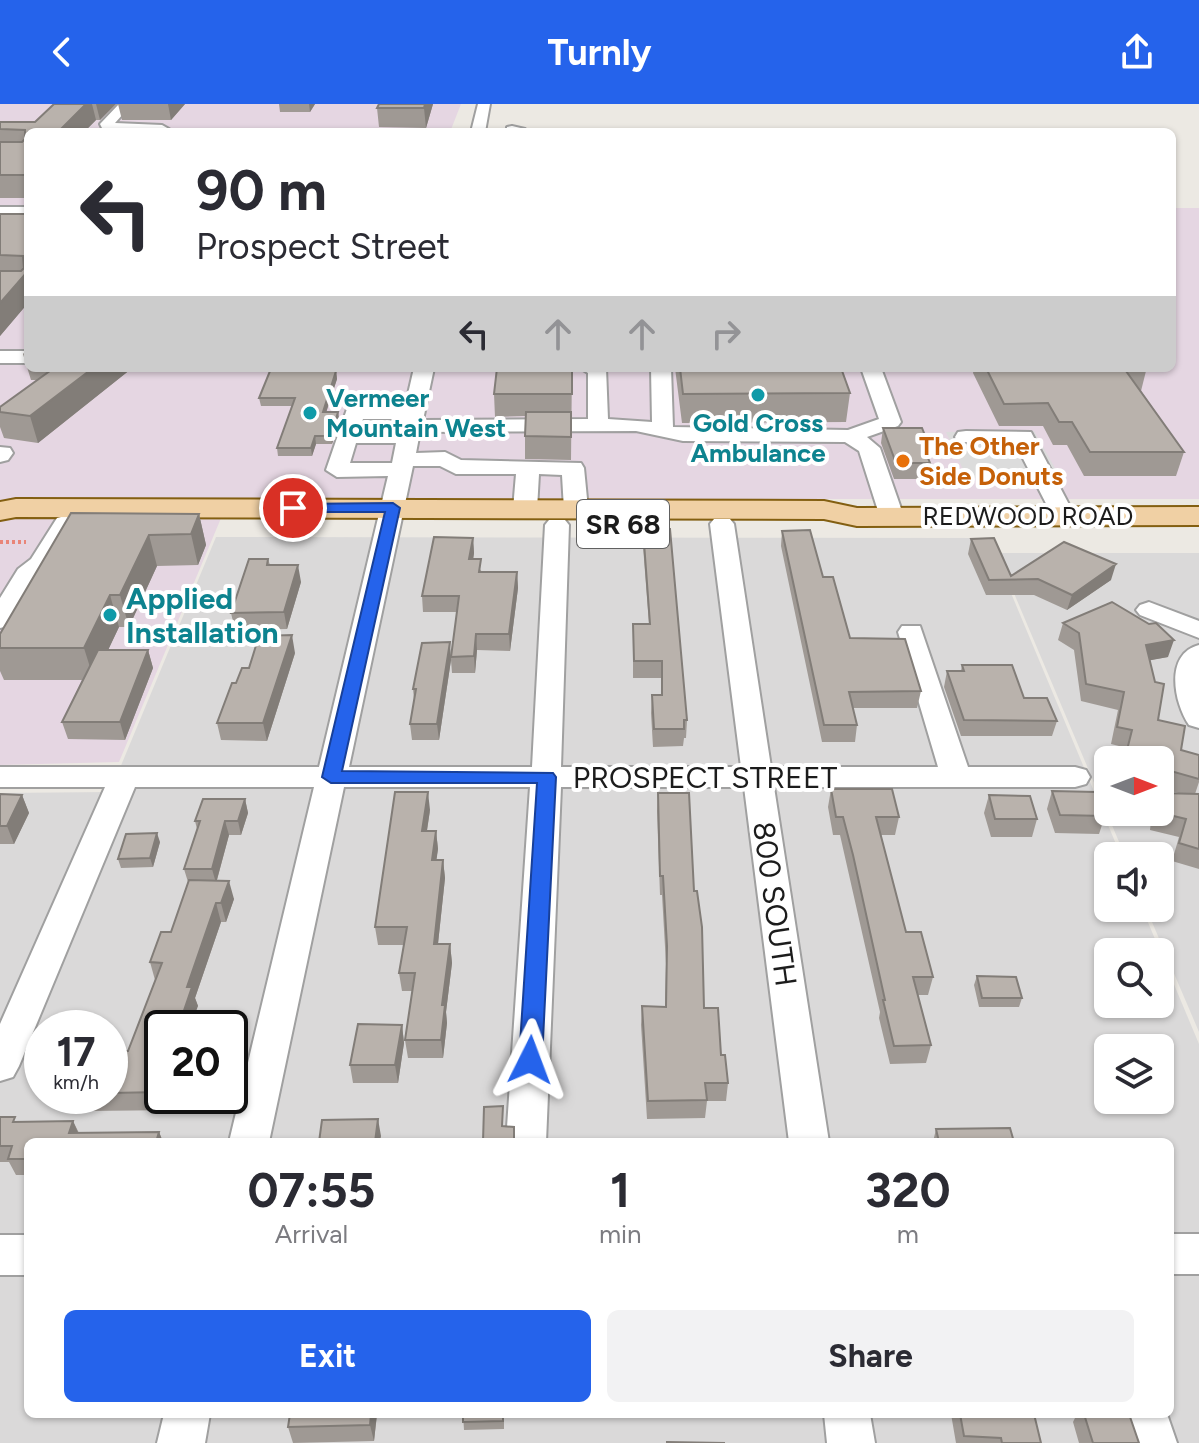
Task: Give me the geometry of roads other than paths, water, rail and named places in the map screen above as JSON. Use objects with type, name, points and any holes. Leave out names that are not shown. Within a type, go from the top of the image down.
[{"type":"main road","name":"REDWOOD ROAD","points":[[0,511],[16,508],[566,517],[824,510],[857,517],[1199,516]]},
{"type":"main road","name":"REDWOOD ROAD","points":[[9,531],[525,509],[566,517],[722,524],[828,524],[857,517]]},
{"type":"street","points":[[126,104],[107,124],[108,127],[135,128]]},
{"type":"street","points":[[479,128],[484,104]]},
{"type":"street","points":[[0,212],[24,212]]},
{"type":"street","points":[[0,221],[24,221]]},
{"type":"street","points":[[250,1138],[423,372]]},
{"type":"street","points":[[598,372],[598,425]]},
{"type":"street","points":[[661,372],[663,431]]},
{"type":"street","points":[[526,1138],[566,517],[573,468],[579,462],[578,443],[471,443],[445,459],[337,470],[354,413],[412,425],[636,425],[683,435],[850,436],[891,422],[872,372]]},
{"type":"street","points":[[850,436],[869,448],[892,517]]},
{"type":"street","points":[[966,437],[1023,437],[1063,516]]},
{"type":"street","points":[[445,459],[456,467],[573,468]]},
{"type":"street","points":[[525,509],[528,468]]},
{"type":"street","name":"800 SOUTH","points":[[722,524],[808,1138]]},
{"type":"street","points":[[0,620],[27,574],[41,564],[46,529]]},
{"type":"street","points":[[1149,610],[1199,630]]},
{"type":"street","points":[[911,632],[956,777]]},
{"type":"street","points":[[1199,653],[1192,660],[1186,690],[1199,719]]},
{"type":"street","name":"PROSPECT STREET","points":[[0,777],[1075,777]]},
{"type":"street","points":[[0,1066],[124,777]]},
{"type":"street","points":[[1174,1254],[1199,1254]]},
{"type":"street","points":[[0,1255],[24,1255]]},
{"type":"street","points":[[181,1443],[186,1418]]},
{"type":"street","points":[[848,1418],[851,1443]]},
{"type":"street","points":[[1145,1418],[1153,1443]]},
{"type":"place","name":"Gold Cross Ambulance","points":[[758,395]]},
{"type":"place","name":"Vermeer Mountain West","points":[[310,413]]},
{"type":"place","name":"The Other Side Donuts","points":[[903,461]]},
{"type":"place","name":"Applied Installation","points":[[110,615]]}]
